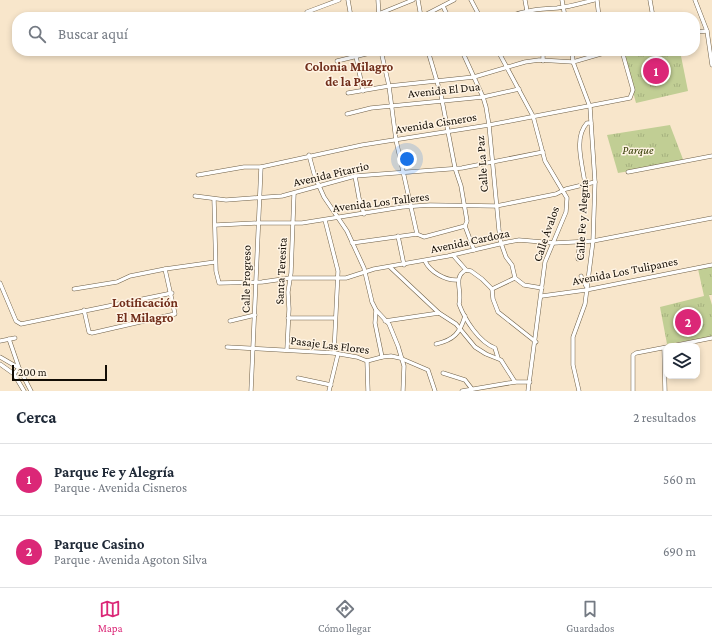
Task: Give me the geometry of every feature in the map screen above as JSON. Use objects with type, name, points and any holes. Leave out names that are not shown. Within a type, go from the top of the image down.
[{"type":"street","points":[[307,12],[339,0]]},
{"type":"street","points":[[348,0],[350,12]]},
{"type":"street","points":[[378,0],[379,12]]},
{"type":"street","points":[[388,12],[413,0]]},
{"type":"street","points":[[418,0],[420,12]]},
{"type":"street","points":[[431,12],[454,0]]},
{"type":"street","points":[[471,0],[477,12]]},
{"type":"street","points":[[525,0],[527,11]]},
{"type":"street","points":[[562,0],[564,12]]},
{"type":"street","points":[[524,12],[563,7],[596,0],[599,12]]},
{"type":"street","points":[[650,0],[652,12]]},
{"type":"street","points":[[695,0],[700,12]]},
{"type":"street","points":[[444,6],[446,12]]},
{"type":"street","points":[[700,13],[707,31],[712,65]]},
{"type":"street","points":[[700,32],[707,31]]},
{"type":"street","points":[[337,61],[356,56],[362,91]]},
{"type":"street","points":[[380,56],[389,86],[396,140],[417,234]]},
{"type":"street","points":[[430,56],[442,100],[455,168],[461,186],[465,206],[465,226],[474,250]]},
{"type":"street","name":"Calle La Paz","points":[[464,56],[483,97],[489,125],[496,206],[501,243],[506,257],[512,265],[514,278]]},
{"type":"street","name":"Calle Ávalos","points":[[500,56],[533,116],[545,161],[562,191],[568,198],[566,212],[545,262],[536,342],[528,391]]},
{"type":"street","points":[[543,56],[543,61]]},
{"type":"street","name":"Calle Fe y Alegría","points":[[572,56],[573,62],[590,107],[595,182],[593,241],[585,304],[573,337],[573,365],[579,391]]},
{"type":"street","points":[[348,93],[389,86],[474,77],[525,62],[573,62],[593,56]]},
{"type":"street","name":"Avenida Cisneros","points":[[198,175],[244,166],[261,167],[309,156],[590,107],[630,98],[632,94],[623,56]]},
{"type":"street","name":"Avenida El Dua","points":[[347,114],[371,108],[483,97],[519,89]]},
{"type":"street","points":[[585,184],[580,139],[584,127],[587,123],[591,123]]},
{"type":"street","name":"Avenida Pitarrio","points":[[195,196],[214,199],[259,198],[294,194],[355,176],[455,168],[543,152]]},
{"type":"street","points":[[309,156],[318,186],[337,218],[347,231],[365,273],[372,302],[394,335],[404,366],[403,391]]},
{"type":"street","points":[[628,172],[712,156]]},
{"type":"street","name":"Calle Progreso","points":[[251,391],[261,167]]},
{"type":"street","points":[[355,176],[364,214]]},
{"type":"street","name":"Avenida Los Talleres","points":[[216,225],[293,223],[326,220],[411,207],[496,206],[556,194],[595,182]]},
{"type":"street","name":"Santa Teresita","points":[[287,349],[294,194]]},
{"type":"street","points":[[74,288],[118,282],[130,276],[165,269],[215,262],[216,225],[214,199]]},
{"type":"street","name":"Avenida Cardoza","points":[[215,262],[219,283],[256,282],[290,278],[346,278],[390,267],[454,255],[519,240],[554,243],[593,241],[712,218]]},
{"type":"street","points":[[326,220],[338,271],[336,353],[329,391]]},
{"type":"street","points":[[352,243],[417,234],[424,237],[465,226]]},
{"type":"street","points":[[398,236],[404,264]]},
{"type":"street","points":[[578,259],[580,241]]},
{"type":"street","points":[[454,255],[466,270],[471,271],[492,290],[493,299],[498,312],[536,342]]},
{"type":"street","points":[[425,261],[426,265],[443,278],[458,280]]},
{"type":"street","name":"Avenida Los Tulipanes","points":[[542,296],[712,265]]},
{"type":"street","points":[[390,267],[439,313],[456,324],[475,347],[486,354],[501,360],[515,382]]},
{"type":"street","points":[[84,310],[89,332],[92,333],[176,314],[165,269]]},
{"type":"street","points":[[466,270],[460,274],[458,280],[461,298],[459,304],[465,316],[482,339],[495,348],[498,358]]},
{"type":"street","points":[[581,276],[586,288]]},
{"type":"street","points":[[492,290],[514,278],[524,285],[542,288]]},
{"type":"street","points":[[0,283],[18,323],[172,293]]},
{"type":"street","points":[[376,310],[375,323],[382,357]]},
{"type":"street","points":[[386,321],[439,313]]},
{"type":"street","points":[[230,321],[255,315]]},
{"type":"street","points":[[436,344],[448,341],[461,329],[465,316]]},
{"type":"street","points":[[288,318],[336,318]]},
{"type":"street","points":[[0,341],[15,338]]},
{"type":"street","points":[[687,343],[712,338]]},
{"type":"street","points":[[9,339],[19,368],[30,391]]},
{"type":"street","name":"Pasaje Las Flores","points":[[227,347],[287,349],[336,353],[367,362],[382,357],[401,358],[428,370],[435,391]]},
{"type":"street","points":[[633,391],[633,355],[636,353],[664,347]]},
{"type":"street","points":[[0,357],[19,368]]},
{"type":"street","points":[[367,362],[368,391]]},
{"type":"street","points":[[0,364],[14,374],[24,391]]},
{"type":"street","points":[[14,374],[19,368]]},
{"type":"street","points":[[443,373],[465,380],[472,389]]},
{"type":"street","points":[[298,378],[331,385]]},
{"type":"street","points":[[665,379],[665,391]]},
{"type":"street","points":[[462,391],[515,382],[530,382]]},
{"type":"green space","points":[[623,56],[681,56],[688,91],[636,103]]},
{"type":"green space","name":"Parque","points":[[670,125],[684,162],[618,173],[607,135]]},
{"type":"green space","points":[[712,267],[712,295],[709,295],[712,305],[712,337],[667,343],[660,307],[704,296],[698,269]]},
{"type":"place","name":"Parque Fe y Alegría","points":[[656,71]]},
{"type":"place","name":"Parque Casino","points":[[688,322]]},
{"type":"district","name":"Colonia Milagro de la Paz","points":[[349,74]]},
{"type":"district","name":"Lotificación El Milagro","points":[[145,310]]}]
